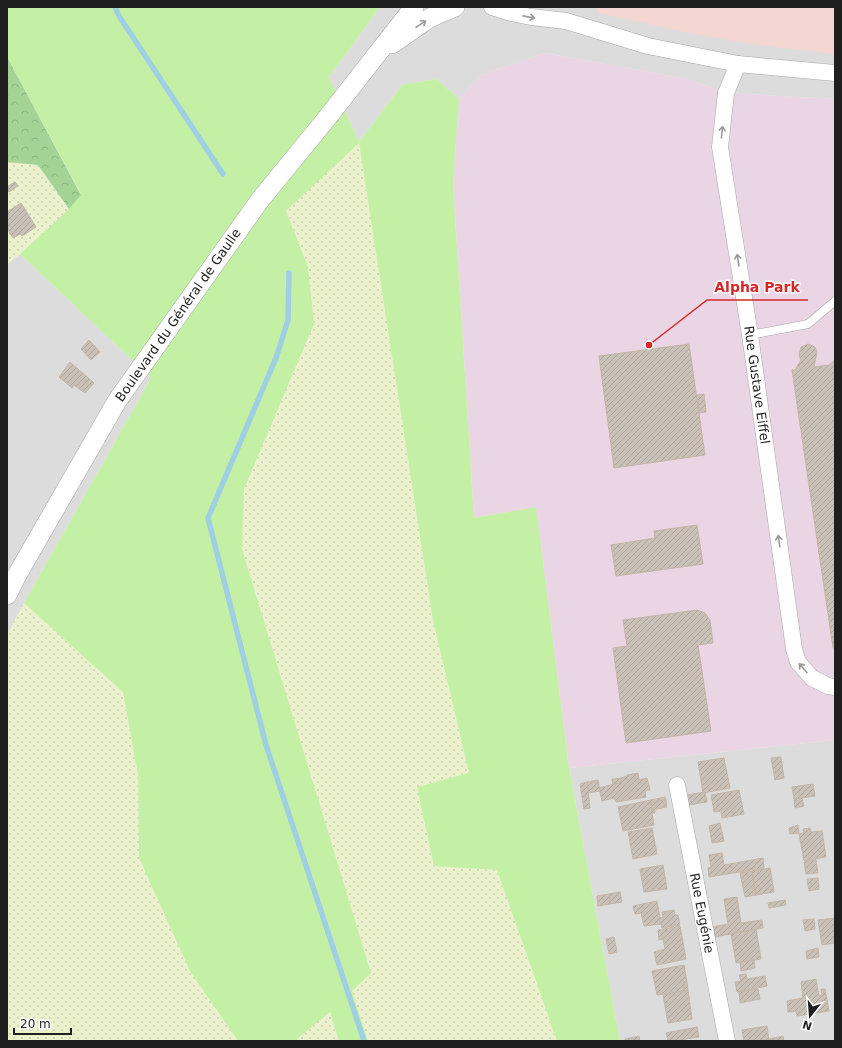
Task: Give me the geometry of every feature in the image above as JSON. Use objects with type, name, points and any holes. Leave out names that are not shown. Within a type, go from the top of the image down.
[{"type":"street","name":"Boulevard du Général de Gaulle","points":[[7,595],[17,575],[117,402],[260,200],[327,118],[414,7]]},
{"type":"street","name":"Boulevard du Général de Gaulle","points":[[378,54],[428,19],[455,7]]},
{"type":"street","points":[[492,7],[531,17],[566,21],[648,46],[738,64],[835,73]]},
{"type":"street","points":[[549,7],[566,21]]},
{"type":"street","name":"Rue Gustave Eiffel","points":[[738,64],[726,93],[720,147],[750,335],[794,649],[798,662],[812,678],[828,686],[835,687]]},
{"type":"street","name":"Rue Eugénie","points":[[677,785],[727,1041]]},
{"type":"lane","points":[[750,335],[808,324],[835,300]]},
{"type":"shaded area","points":[[380,7],[835,7],[835,99],[726,93],[687,79],[545,53],[481,75],[459,99],[436,79],[402,85],[359,142],[329,77]]},
{"type":"shaded area","points":[[596,7],[835,7],[835,54],[757,45],[693,34],[598,13]]},
{"type":"shaded area","points":[[545,53],[687,79],[726,93],[835,99],[835,740],[569,768],[536,507],[474,518],[453,184],[459,99],[481,75]]},
{"type":"shaded area","points":[[20,254],[151,378],[7,635],[7,264]]},
{"type":"shaded area","points":[[835,740],[835,1041],[620,1041],[569,768]]},
{"type":"green space","points":[[7,7],[380,7],[329,77],[359,142],[402,85],[436,79],[459,99],[453,184],[474,518],[536,507],[569,768],[620,1041],[557,1041],[497,870],[434,866],[417,787],[469,773],[433,620],[359,143],[286,211],[308,267],[314,324],[244,489],[242,549],[371,973],[352,991],[368,1041],[339,1041],[330,1012],[297,1039],[297,1041],[238,1041],[190,971],[139,858],[138,774],[123,692],[24,603],[151,378],[20,254],[69,209],[81,194],[7,57]]},
{"type":"green space","points":[[7,57],[81,195],[69,209],[38,165],[7,162]]},
{"type":"green space","points":[[359,142],[433,620],[469,773],[434,866],[497,870],[557,1041],[368,1041],[352,991],[371,973],[242,549],[244,489],[314,324],[308,267],[286,211]]},
{"type":"green space","points":[[7,162],[38,165],[69,209],[7,264]]},
{"type":"green space","points":[[24,603],[123,692],[138,774],[139,858],[190,971],[238,1041],[7,1041],[7,635]]},
{"type":"green space","points":[[330,1011],[339,1041],[297,1041],[296,1039]]},
{"type":"building","points":[[15,182],[18,186],[9,192],[7,187]]},
{"type":"building","points":[[21,203],[36,227],[22,236],[20,234],[13,238],[7,229],[7,212]]},
{"type":"building","points":[[89,340],[100,352],[91,360],[81,349]]},
{"type":"building","points":[[689,344],[705,455],[614,468],[599,356]]},
{"type":"building","points":[[808,344],[815,347],[817,352],[814,367],[829,365],[835,360],[835,648],[833,648],[792,370],[795,370],[801,360],[799,355],[801,347]]},
{"type":"building","points":[[70,362],[94,383],[85,393],[74,385],[72,388],[59,377]]},
{"type":"building","points":[[704,394],[706,412],[699,413],[697,395]]},
{"type":"building","points":[[697,525],[703,564],[616,576],[611,545],[655,538],[654,531]]},
{"type":"building","points":[[697,610],[705,613],[710,620],[713,643],[698,645],[711,731],[626,743],[613,648],[627,646],[623,620]]},
{"type":"building","points":[[781,757],[784,778],[775,780],[771,758]]},
{"type":"building","points":[[724,758],[730,788],[703,793],[698,762]]},
{"type":"building","points":[[638,773],[639,780],[647,778],[650,790],[645,790],[646,797],[616,802],[614,798],[602,801],[599,788],[622,782],[621,778]]},
{"type":"building","points":[[621,778],[622,782],[613,785],[612,779]]},
{"type":"building","points":[[598,780],[600,791],[588,793],[587,782]]},
{"type":"building","points":[[587,782],[590,808],[584,809],[580,784]]},
{"type":"building","points":[[813,784],[815,796],[794,799],[792,787]]},
{"type":"building","points":[[739,790],[744,814],[722,818],[721,811],[714,812],[711,795]]},
{"type":"building","points":[[705,792],[707,802],[689,805],[687,795]]},
{"type":"building","points":[[665,797],[666,800],[651,803],[652,810],[655,809],[655,813],[652,813],[654,825],[623,831],[618,807]]},
{"type":"building","points":[[802,798],[804,806],[795,808],[794,799]]},
{"type":"building","points":[[666,800],[667,807],[652,810],[651,803]]},
{"type":"building","points":[[720,823],[724,841],[712,843],[709,826]]},
{"type":"building","points":[[798,825],[799,833],[790,834],[789,828]]},
{"type":"building","points":[[652,828],[657,854],[633,859],[628,832]]},
{"type":"building","points":[[810,828],[811,832],[822,831],[826,857],[804,861],[799,834],[804,833],[803,829]]},
{"type":"building","points":[[722,853],[724,865],[763,858],[764,868],[709,877],[708,868],[711,867],[709,855]]},
{"type":"building","points":[[816,860],[818,873],[806,874],[804,862]]},
{"type":"building","points":[[663,865],[667,889],[644,892],[640,869]]},
{"type":"building","points":[[770,868],[774,892],[756,895],[752,871]]},
{"type":"building","points":[[752,871],[756,895],[745,897],[740,873]]},
{"type":"building","points":[[818,878],[819,889],[809,891],[807,879]]},
{"type":"building","points":[[620,892],[622,902],[610,904],[609,894]]},
{"type":"building","points":[[609,894],[610,904],[598,906],[597,896]]},
{"type":"building","points":[[737,897],[741,923],[762,920],[763,928],[714,937],[712,927],[728,924],[724,899]]},
{"type":"building","points":[[785,900],[786,905],[769,908],[768,903]]},
{"type":"building","points":[[657,901],[660,918],[663,917],[662,912],[674,910],[675,915],[678,915],[680,925],[662,928],[661,924],[644,926],[641,913],[635,914],[633,906]]},
{"type":"building","points":[[835,918],[835,943],[822,945],[818,920]]},
{"type":"building","points":[[814,919],[815,929],[805,931],[803,920]]},
{"type":"building","points":[[680,926],[686,959],[657,965],[654,952],[665,949],[663,939],[659,940],[658,930]]},
{"type":"building","points":[[756,929],[761,959],[736,963],[731,934]]},
{"type":"building","points":[[614,937],[617,952],[609,954],[606,939]]},
{"type":"building","points":[[818,948],[819,957],[807,959],[806,951]]},
{"type":"building","points":[[754,960],[755,968],[741,971],[740,962]]},
{"type":"building","points":[[684,965],[687,982],[684,982],[685,991],[657,995],[652,971]]},
{"type":"building","points":[[746,974],[747,979],[765,976],[767,986],[737,992],[735,982],[741,981],[739,975]]},
{"type":"building","points":[[816,979],[819,996],[822,995],[821,989],[825,989],[829,1011],[797,1016],[796,1011],[788,1012],[787,1001],[803,998],[801,982]]},
{"type":"building","points":[[684,982],[687,982],[688,990],[685,991]]},
{"type":"building","points":[[758,989],[760,999],[740,1003],[739,992]]},
{"type":"building","points":[[688,990],[692,1019],[668,1023],[663,995]]},
{"type":"building","points":[[767,1026],[769,1041],[744,1041],[742,1030]]},
{"type":"building","points":[[697,1027],[699,1037],[685,1039],[686,1041],[668,1041],[666,1033]]},
{"type":"building","points":[[639,1036],[640,1041],[625,1041],[625,1039]]},
{"type":"building","points":[[783,1036],[784,1041],[769,1041],[769,1039]]},
{"type":"waterway","points":[[115,7],[119,16],[223,174]]},
{"type":"waterway","points":[[289,273],[288,320],[276,358],[208,518],[266,745],[364,1041]]},
{"type":"place","name":"Alpha Park","points":[[649,345]]}]
